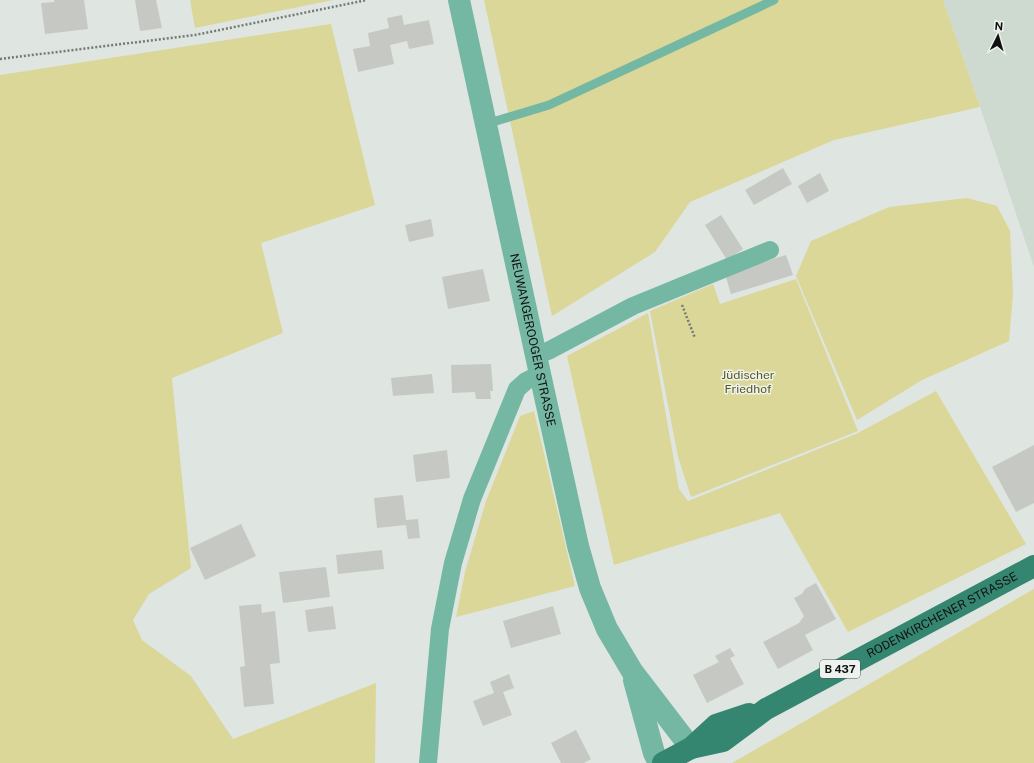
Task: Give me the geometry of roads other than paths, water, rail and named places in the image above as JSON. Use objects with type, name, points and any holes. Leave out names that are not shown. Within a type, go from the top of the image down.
[{"type":"main road","name":"RODENKIRCHENER STRASSE","points":[[663,763],[691,748],[723,741],[766,709],[1034,566]]},
{"type":"street","name":"NEUWANGEROOGER STRASSE","points":[[459,0],[578,546],[590,588],[607,629],[632,671],[691,748]]},
{"type":"street","points":[[428,763],[440,629],[453,563],[472,499],[517,389],[526,381],[548,351],[633,306],[770,250]]},
{"type":"street","name":"NEUWANGEROOGER STRASSE","points":[[632,671],[654,753],[659,763]]},
{"type":"lane","points":[[486,124],[549,105],[774,0]]},
{"type":"park label","name":"Jüdischer Friedhof","points":[[748,382]]}]
